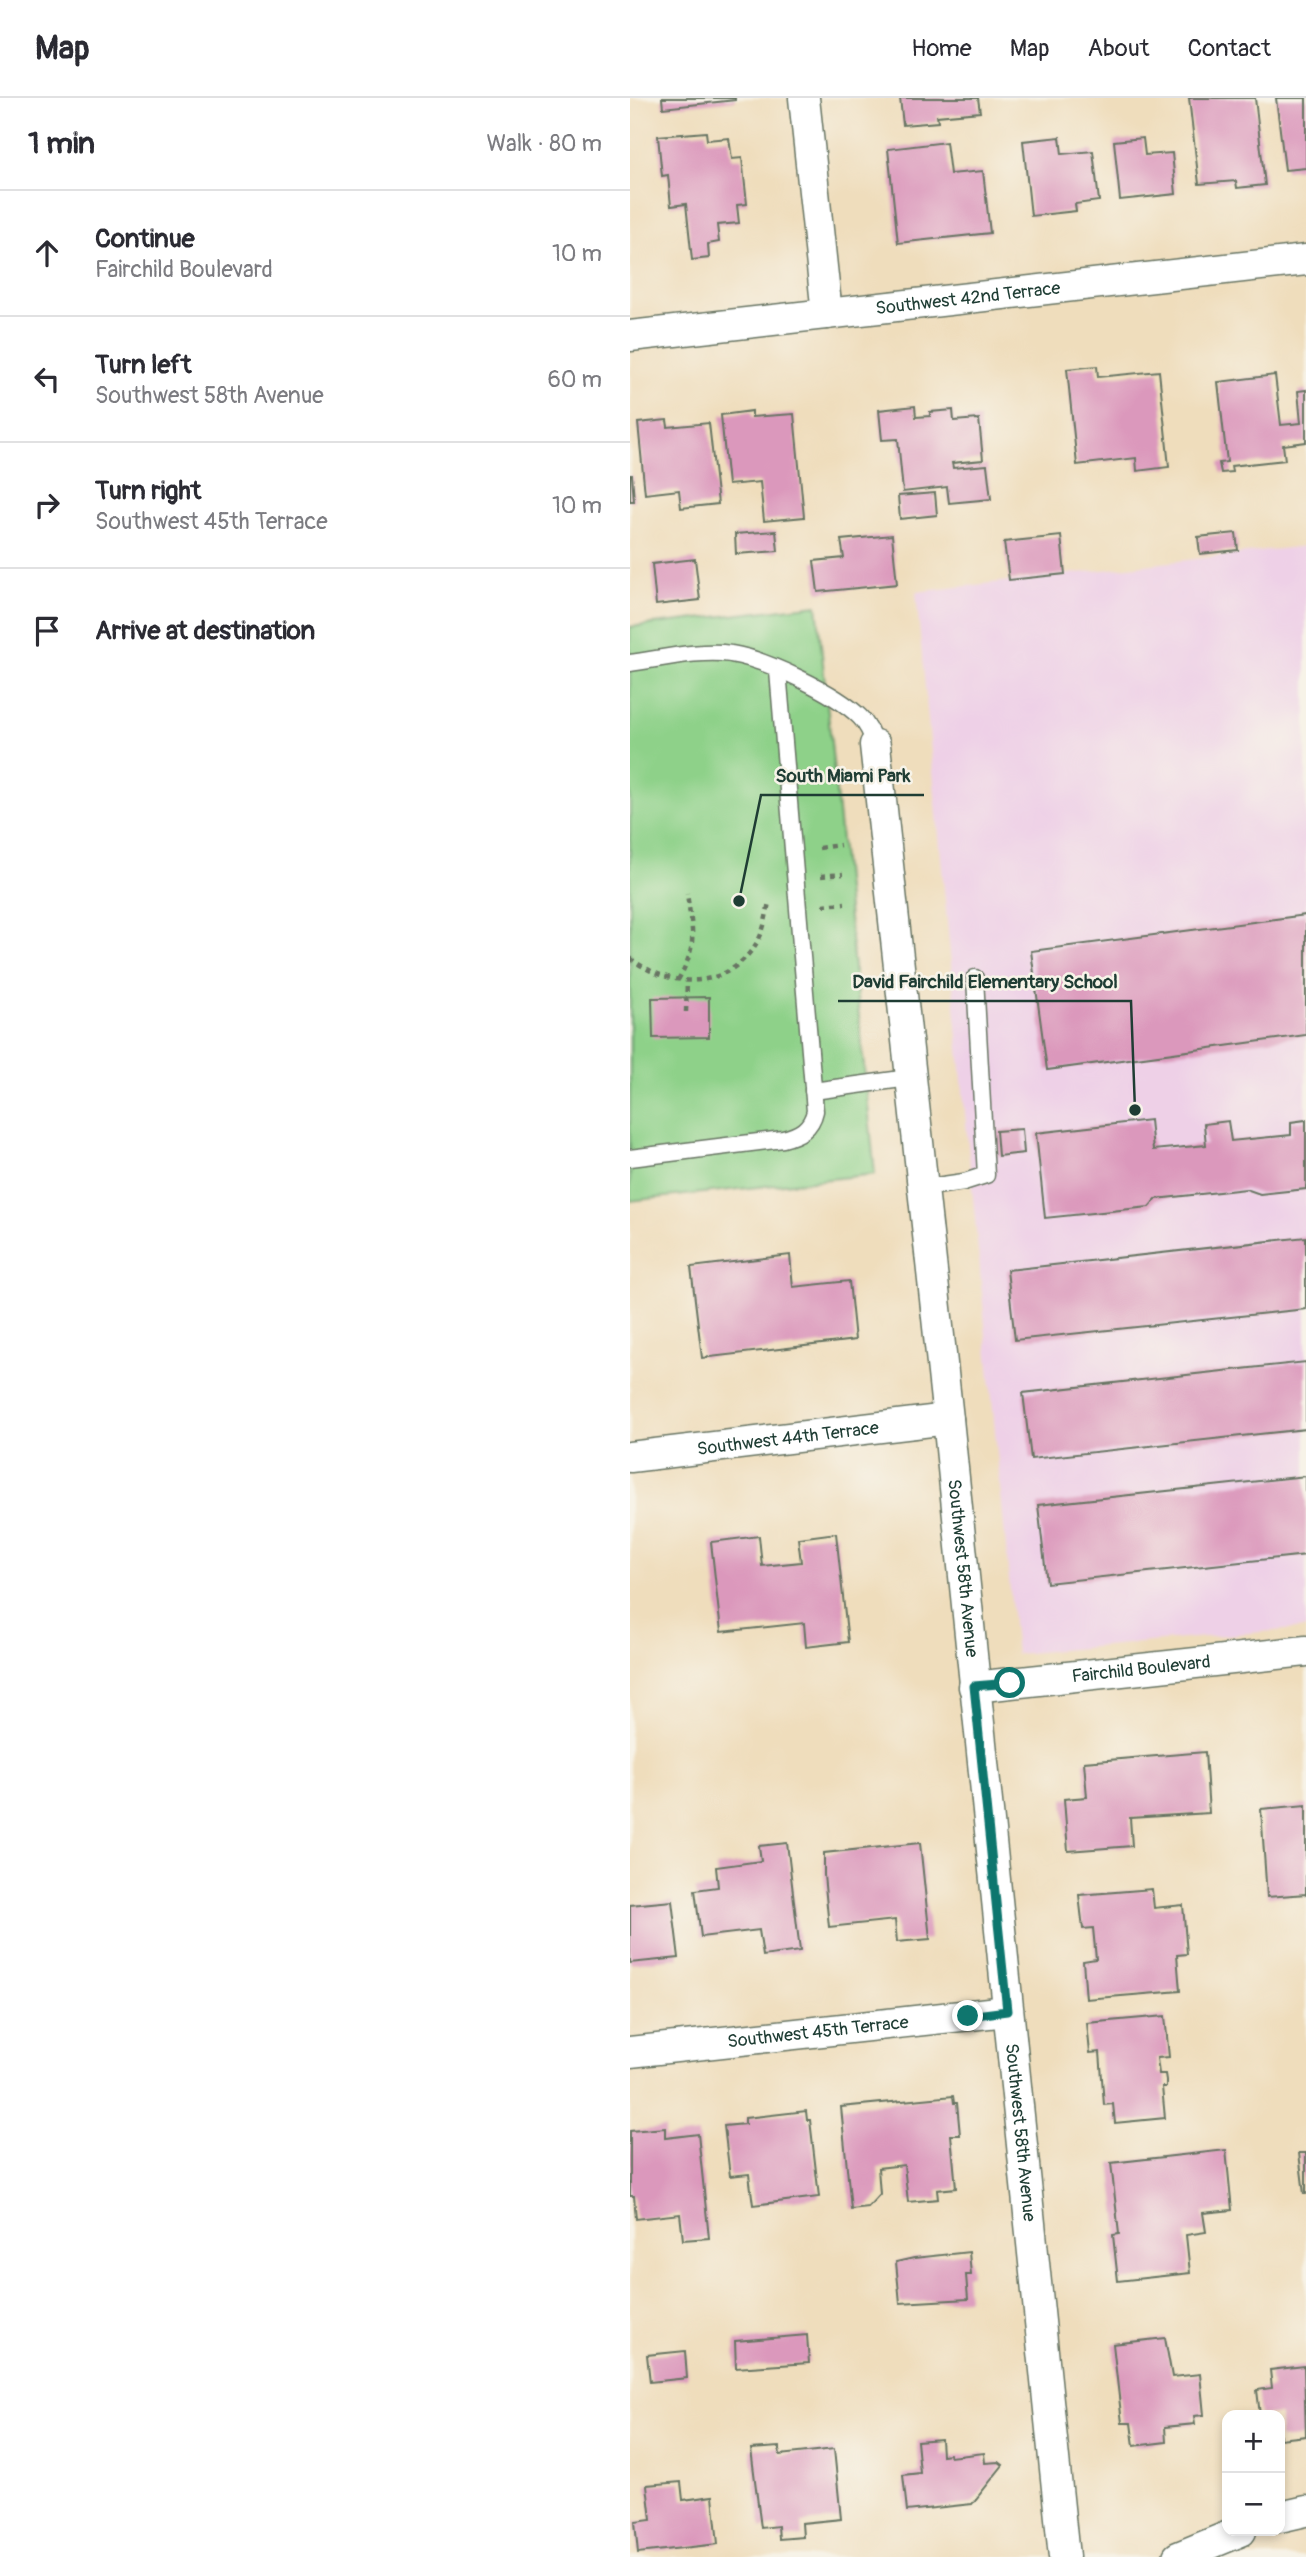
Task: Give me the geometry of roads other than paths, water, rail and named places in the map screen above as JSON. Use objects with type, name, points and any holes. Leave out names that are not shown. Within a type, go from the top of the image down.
[{"type":"street","points":[[804,98],[827,314]]},
{"type":"street","name":"Southwest 42nd Terrace","points":[[630,336],[1306,260]]},
{"type":"street","name":"Southwest 58th Avenue","points":[[875,745],[948,1419],[1064,2557]]},
{"type":"street","name":"Southwest 44th Terrace","points":[[630,1457],[948,1419]]},
{"type":"street","name":"Fairchild Boulevard","points":[[974,1686],[1306,1651]]},
{"type":"street","name":"Southwest 45th Terrace","points":[[630,2052],[1007,2011]]},
{"type":"street","points":[[1285,2516],[1306,2511]]},
{"type":"street","points":[[1178,2557],[1229,2536]]},
{"type":"lane","points":[[630,663],[711,653],[731,654],[760,662],[812,685],[851,709],[863,719],[875,745]]},
{"type":"lane","points":[[630,1158],[794,1136],[804,1131],[813,1121],[815,1111],[778,671]]},
{"type":"lane","points":[[922,1188],[964,1182],[986,1175],[975,978]]},
{"type":"lane","points":[[813,1091],[909,1078]]},
{"type":"place","name":"South Miami Park","points":[[739,901]]},
{"type":"place","name":"David Fairchild Elementary School","points":[[1135,1110]]}]
